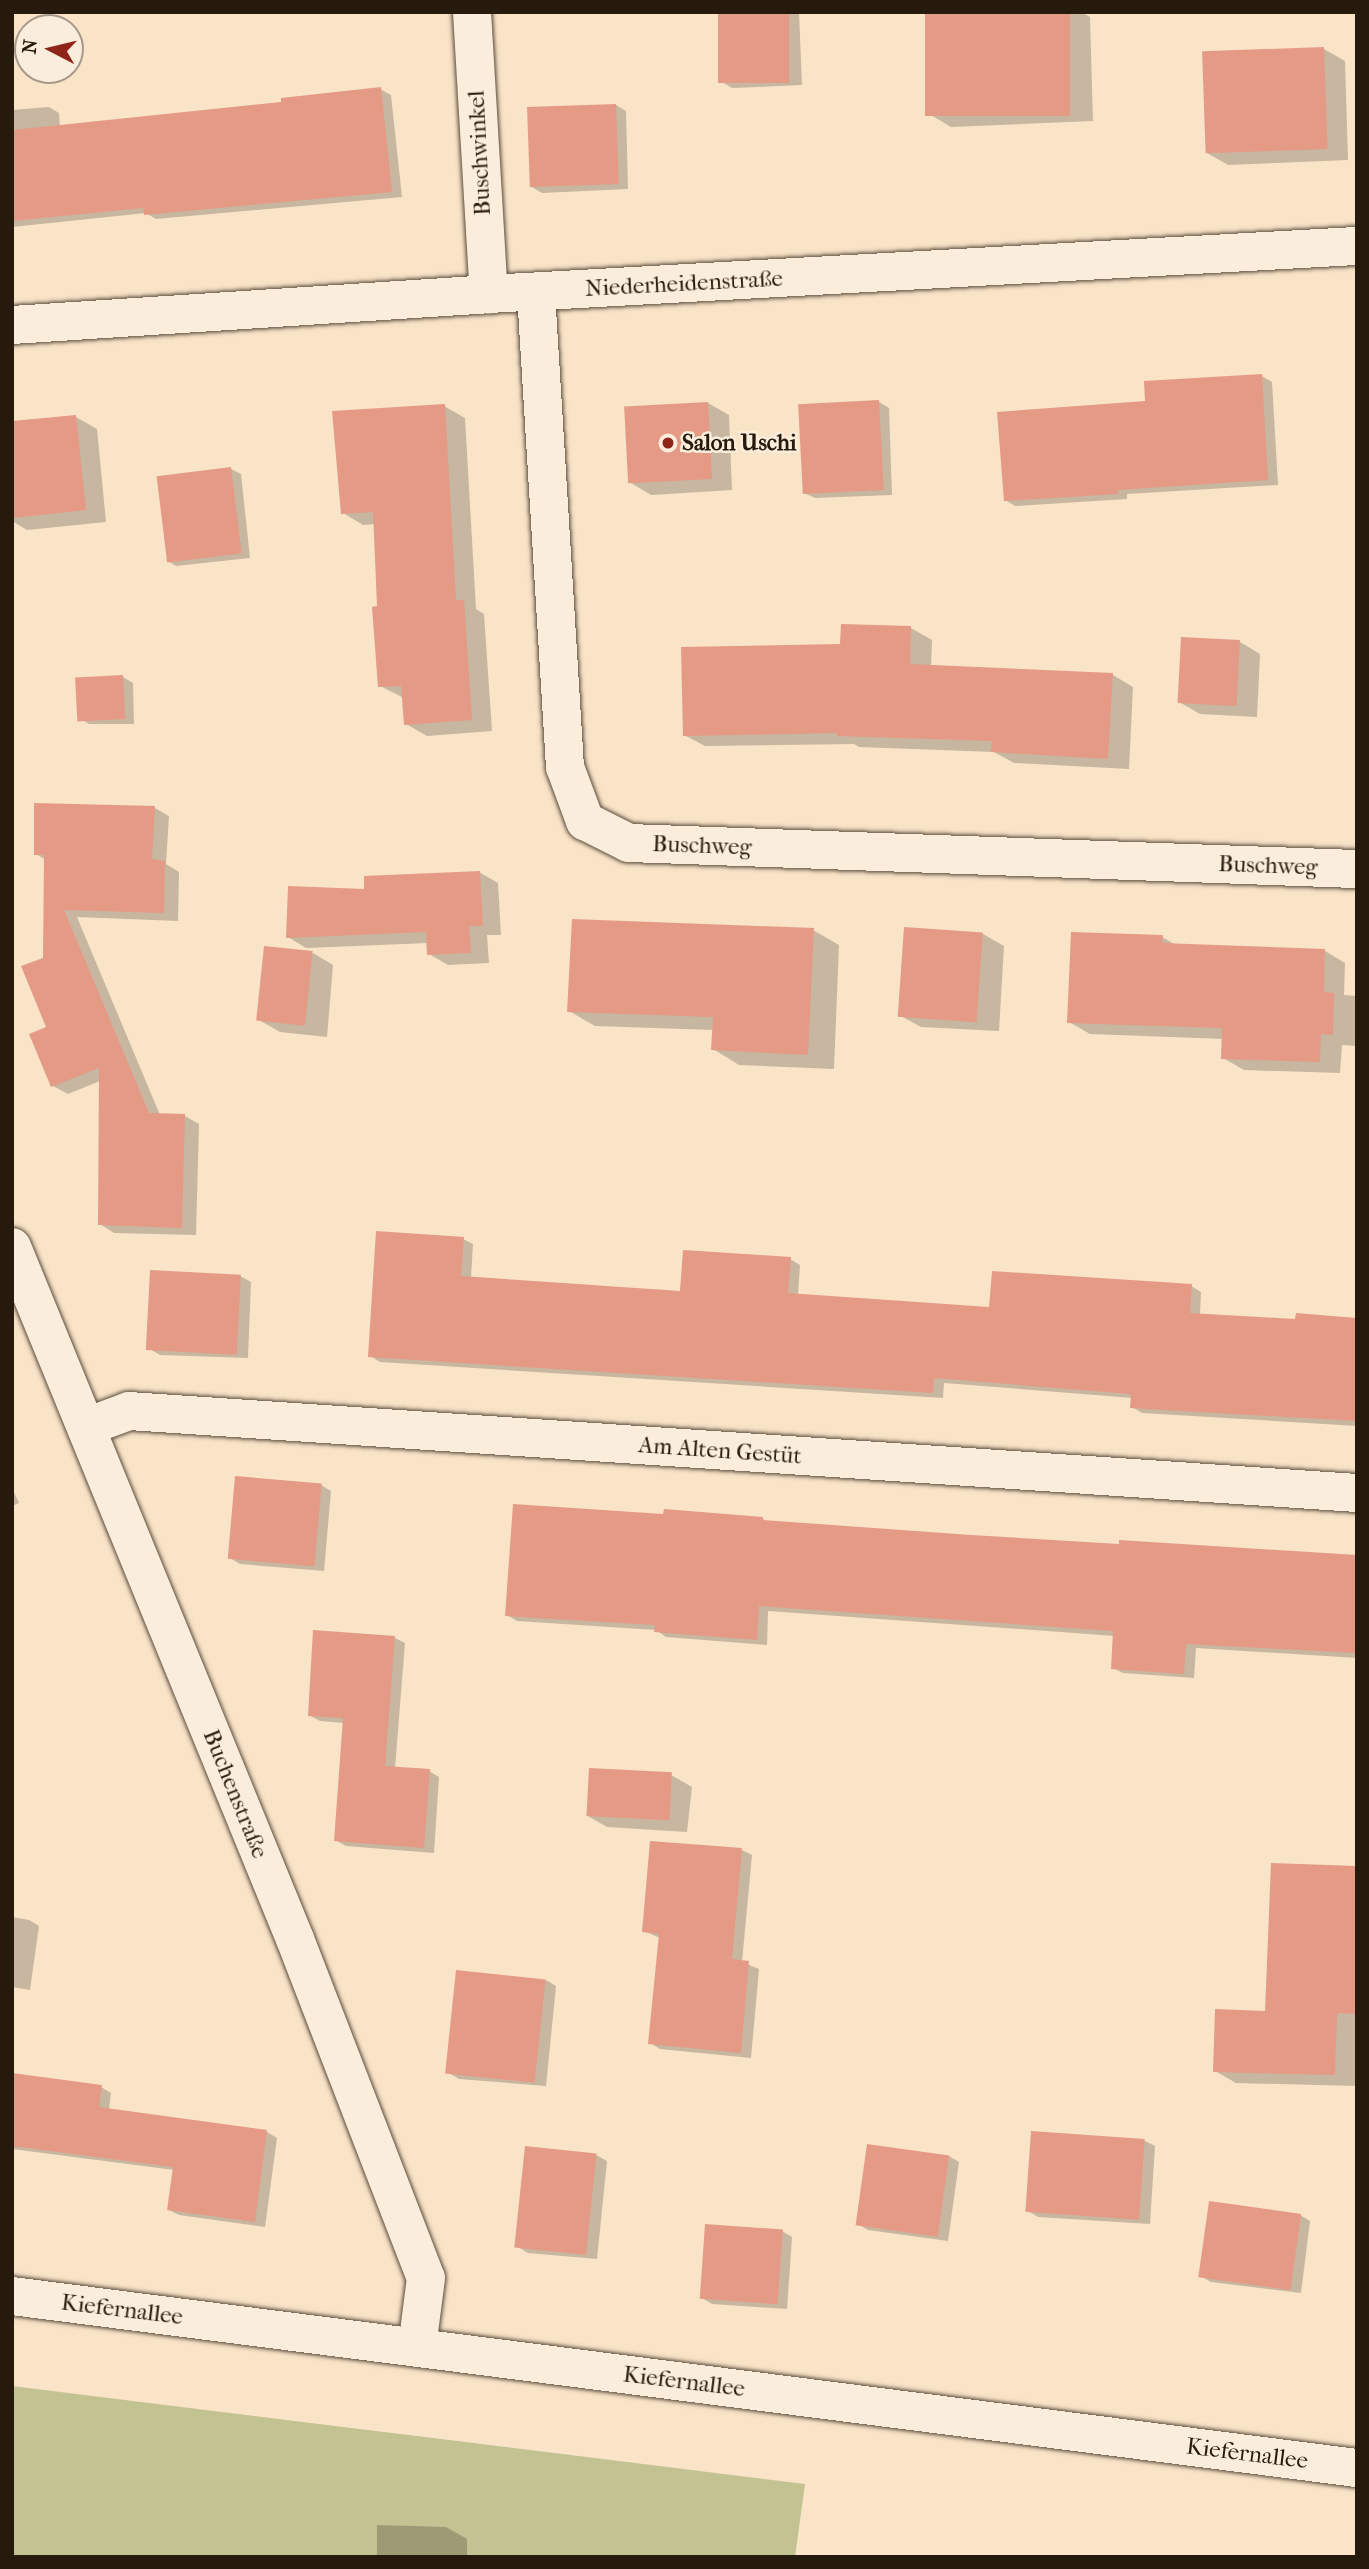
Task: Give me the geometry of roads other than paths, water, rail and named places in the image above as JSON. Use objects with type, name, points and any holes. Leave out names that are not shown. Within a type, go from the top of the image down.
[{"type":"street","name":"Buschwinkel","points":[[472,12],[489,294]]},
{"type":"street","name":"Niederheidenstraße","points":[[12,325],[489,294],[1357,246]]},
{"type":"street","name":"Buschweg","points":[[536,293],[565,767],[585,821],[629,843],[1357,869]]},
{"type":"street","name":"Buchenstraße","points":[[12,1247],[295,1939],[426,2278],[418,2347]]},
{"type":"street","name":"Am Alten Gestüt","points":[[86,1427],[129,1411],[1357,1493]]},
{"type":"street","name":"Kiefernallee","points":[[12,2296],[1357,2468]]},
{"type":"place","name":"Salon Uschi","points":[[668,443]]}]
